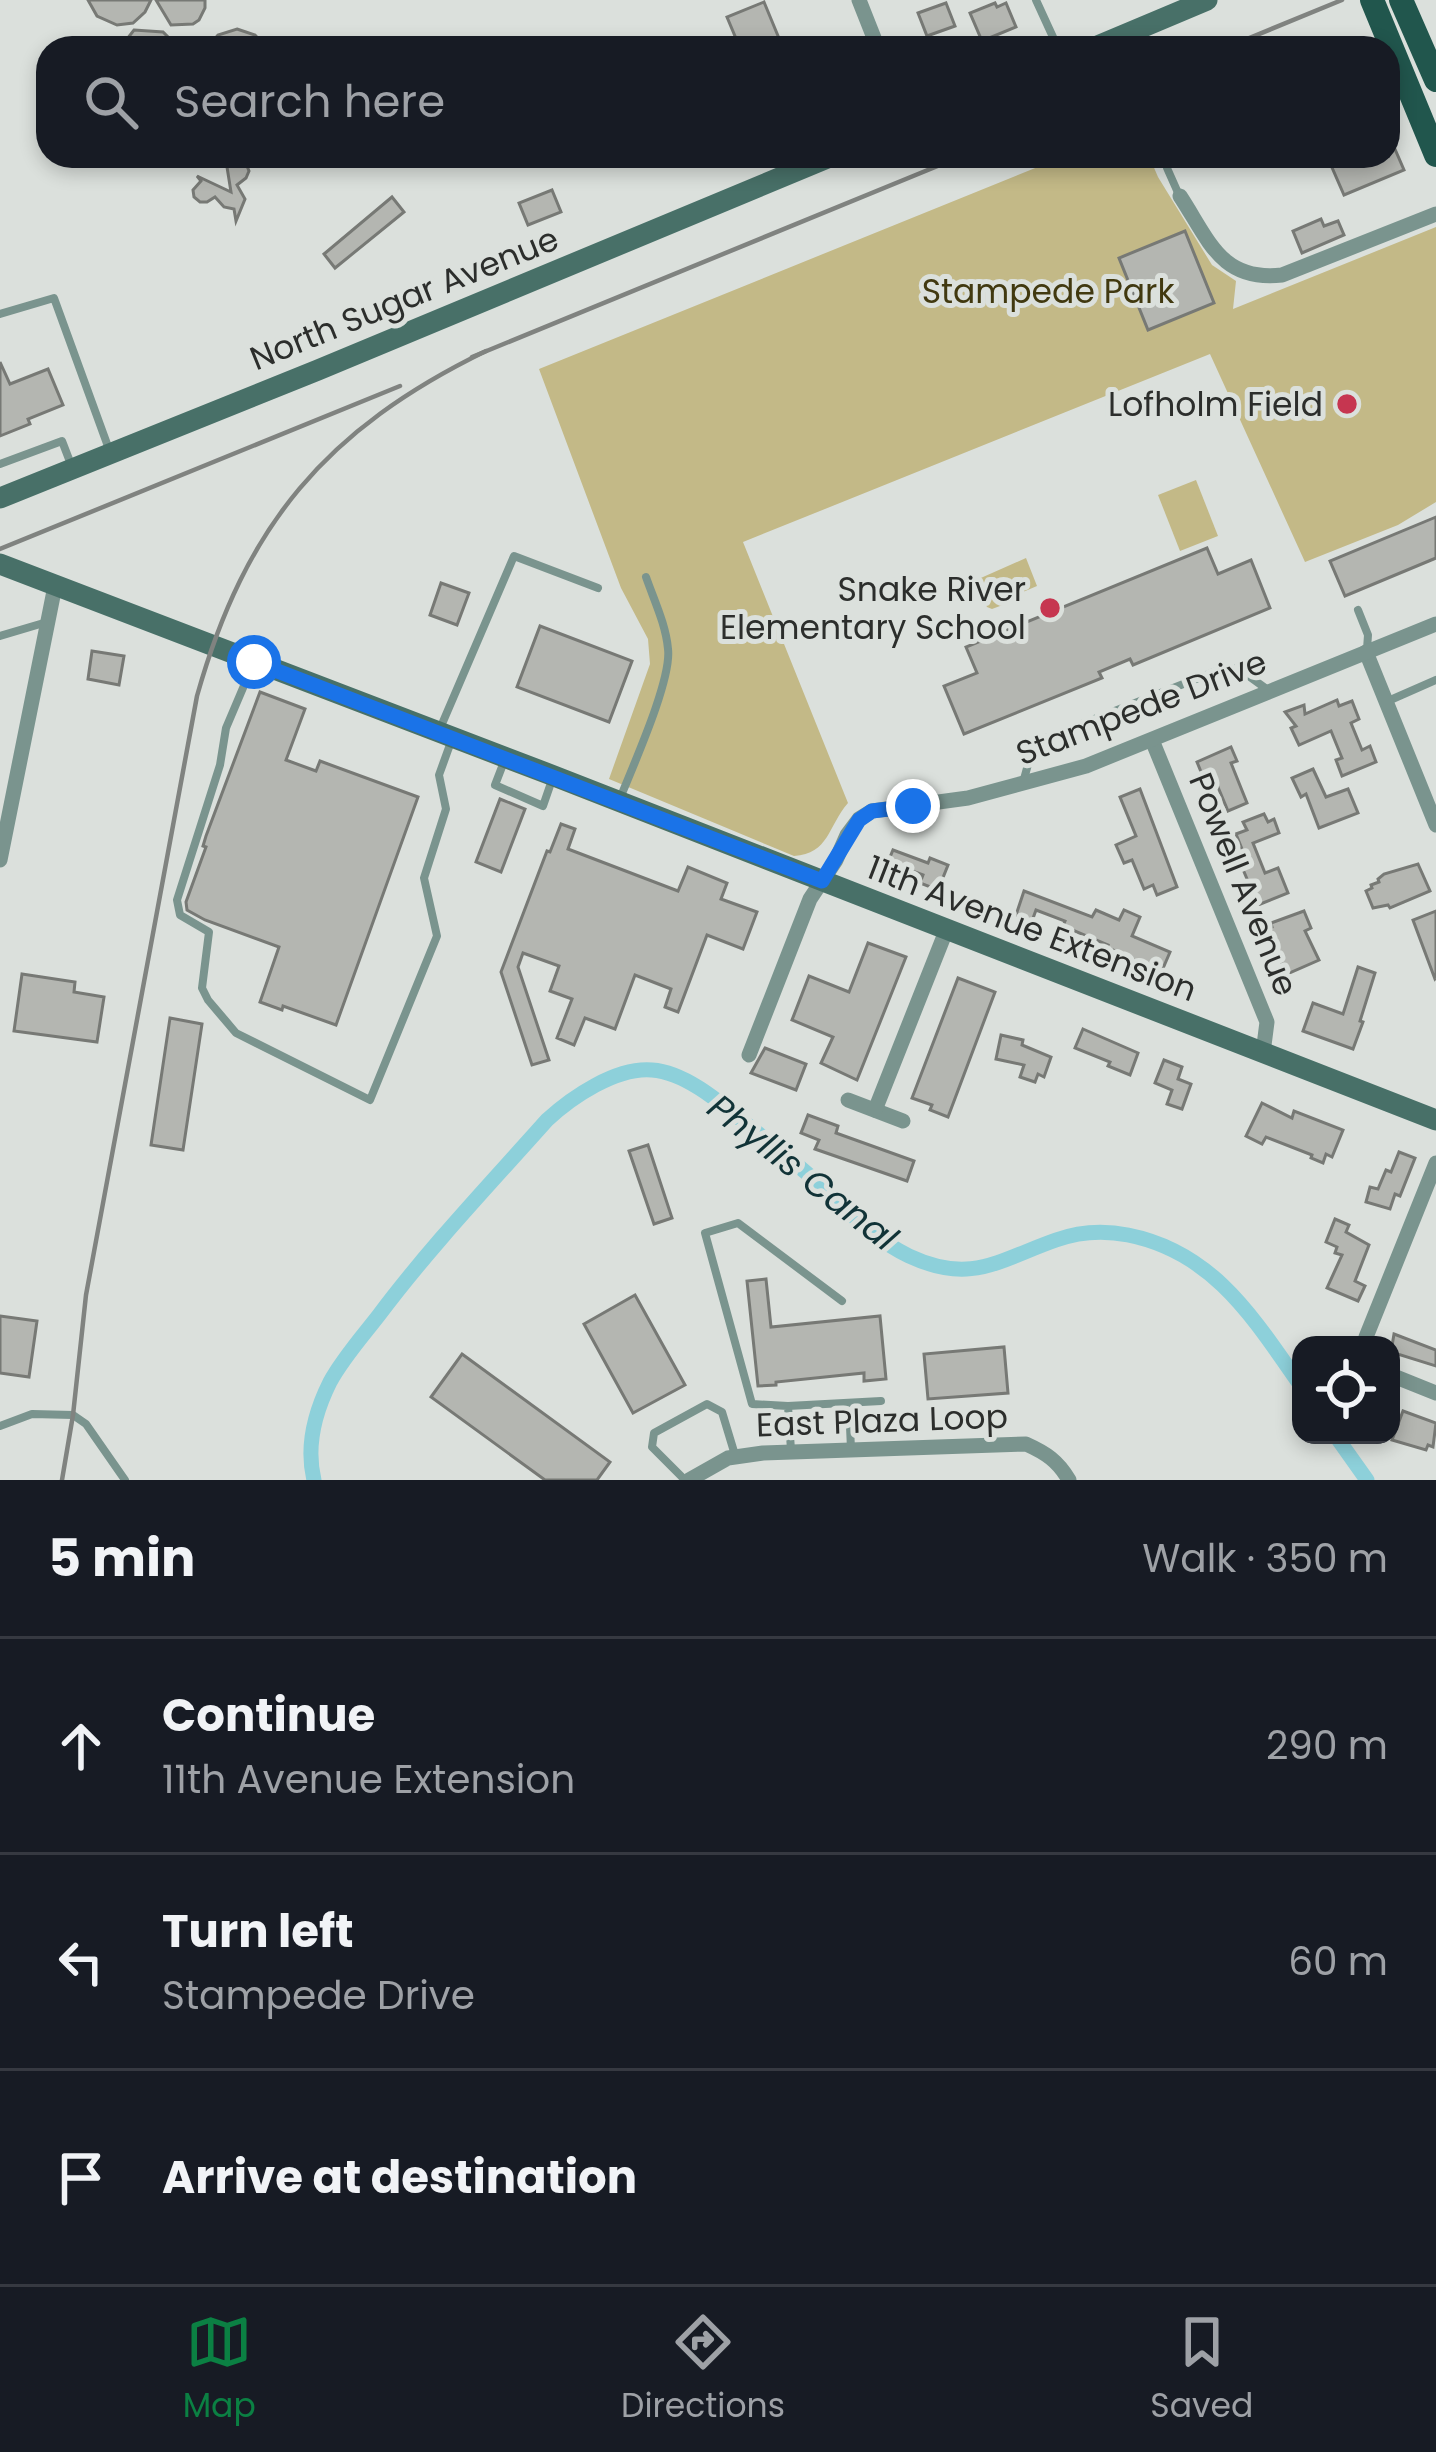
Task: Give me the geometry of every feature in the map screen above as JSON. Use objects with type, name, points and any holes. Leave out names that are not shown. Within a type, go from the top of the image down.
[{"type":"main road","points":[[1372,0],[1387,36]]},
{"type":"main road","points":[[1401,0],[1436,80]]},
{"type":"main road","points":[[1400,68],[1436,155]]},
{"type":"street","points":[[859,0],[873,36]]},
{"type":"street","points":[[1122,36],[1207,0]]},
{"type":"street","name":"North Sugar Avenue","points":[[0,498],[803,168]]},
{"type":"street","points":[[1180,196],[1222,259],[1240,273],[1260,278],[1282,275],[1436,214]]},
{"type":"street","name":"11th Avenue Extension","points":[[0,564],[1436,1120]]},
{"type":"street","points":[[0,860],[55,586]]},
{"type":"street","name":"Stampede Drive","points":[[748,1055],[810,899],[847,835],[872,811],[968,798],[1086,766],[1436,624]]},
{"type":"street","points":[[1366,652],[1436,823]]},
{"type":"street","name":"Powell Avenue","points":[[1152,740],[1268,1022],[1263,1053]]},
{"type":"street","points":[[875,1110],[946,931]]},
{"type":"street","points":[[848,1100],[903,1121]]},
{"type":"street","points":[[1366,1336],[1436,1163]]},
{"type":"street","points":[[1400,1379],[1436,1394]]},
{"type":"street","name":"East Plaza Loop","points":[[687,1480],[728,1457],[1026,1444],[1046,1453],[1069,1480]]},
{"type":"lane","points":[[1036,0],[1052,36]]},
{"type":"lane","points":[[1167,168],[1180,196]]},
{"type":"lane","points":[[0,314],[54,298],[111,453]]},
{"type":"lane","points":[[0,464],[62,441],[73,469]]},
{"type":"lane","points":[[254,662],[226,728],[220,765],[177,900],[178,911],[208,932],[202,988],[236,1033],[370,1100],[437,936],[424,878],[446,809],[439,775],[446,735],[514,556],[598,588]]},
{"type":"lane","points":[[619,802],[663,684],[669,653],[646,577]]},
{"type":"lane","points":[[1358,610],[1368,635],[1366,652]]},
{"type":"lane","points":[[0,648],[2,635],[48,621]]},
{"type":"lane","points":[[1023,785],[1032,750],[1041,740],[1224,668],[1239,668],[1269,691]]},
{"type":"lane","points":[[1387,702],[1436,680]]},
{"type":"lane","points":[[505,758],[495,785],[543,806],[554,776]]},
{"type":"lane","points":[[842,1301],[739,1223],[704,1233],[752,1404],[881,1401]]},
{"type":"lane","points":[[687,1480],[652,1447],[654,1433],[707,1404],[722,1412],[735,1457]]},
{"type":"lane","points":[[849,1404],[851,1449]]},
{"type":"lane","points":[[788,1406],[791,1452]]},
{"type":"lane","points":[[0,1426],[32,1414],[73,1415],[86,1424],[125,1480]]},
{"type":"green space","name":"Stampede Park","points":[[1035,168],[1154,168],[1212,265],[1236,281],[1233,309],[1436,227],[1436,502],[1398,525],[1305,562],[1210,354],[743,542],[848,803],[821,844],[794,856],[609,779],[650,664],[648,639],[621,588],[539,369]]},
{"type":"green space","points":[[1196,480],[1218,536],[1180,551],[1158,495]]},
{"type":"green space","points":[[1026,558],[1037,586],[1016,595],[1016,600],[987,607],[974,581]]},
{"type":"building","points":[[88,0],[151,0],[133,23],[117,25],[97,16]]},
{"type":"building","points":[[156,0],[205,0],[205,8],[193,24],[171,25]]},
{"type":"building","points":[[764,2],[778,36],[735,36],[727,17]]},
{"type":"building","points":[[946,3],[955,26],[927,36],[918,13]]},
{"type":"building","points":[[1006,3],[1016,27],[980,36],[970,13]]},
{"type":"building","points":[[237,29],[256,36],[217,36]]},
{"type":"building","points":[[134,30],[167,36],[129,36]]},
{"type":"building","points":[[1400,161],[1404,170],[1344,195],[1332,168],[1400,168]]},
{"type":"building","points":[[227,168],[248,168],[246,178],[237,185],[245,199],[236,221],[234,209],[224,207],[215,197],[200,202],[193,190],[201,181],[197,176],[231,192]]},
{"type":"building","points":[[552,190],[561,212],[528,225],[519,203]]},
{"type":"building","points":[[392,197],[404,212],[335,268],[324,254]]},
{"type":"building","points":[[1321,219],[1324,226],[1338,221],[1344,235],[1302,253],[1293,231]]},
{"type":"building","points":[[1185,231],[1214,303],[1148,330],[1119,258]]},
{"type":"building","points":[[0,362],[10,384],[48,369],[63,405],[0,436]]},
{"type":"building","points":[[1436,517],[1436,558],[1345,596],[1330,561]]},
{"type":"building","points":[[1207,548],[1218,574],[1251,560],[1270,608],[1133,665],[1130,659],[1099,672],[1102,678],[964,734],[944,686],[977,673],[966,647]]},
{"type":"building","points":[[441,583],[469,593],[457,625],[430,615]]},
{"type":"building","points":[[540,626],[632,661],[609,722],[517,687]]},
{"type":"building","points":[[92,651],[124,656],[119,685],[88,679]]},
{"type":"building","points":[[260,692],[305,709],[286,760],[316,771],[320,761],[418,797],[336,1025],[260,1002],[279,947],[187,910],[206,836]]},
{"type":"building","points":[[1337,700],[1339,706],[1352,701],[1359,719],[1351,723],[1362,750],[1370,746],[1376,762],[1342,776],[1336,760],[1342,758],[1331,731],[1299,745],[1291,728],[1296,726],[1285,712],[1304,705],[1305,714]]},
{"type":"building","points":[[1231,747],[1237,761],[1231,763],[1247,803],[1228,811],[1215,780],[1206,784],[1197,762]]},
{"type":"building","points":[[1313,769],[1326,797],[1348,789],[1358,813],[1319,828],[1306,794],[1301,797],[1292,778]]},
{"type":"building","points":[[1140,789],[1177,887],[1157,895],[1153,885],[1144,889],[1132,860],[1124,863],[1116,845],[1136,836],[1120,797]]},
{"type":"building","points":[[500,799],[525,809],[501,872],[476,862]]},
{"type":"building","points":[[1264,814],[1268,822],[1274,819],[1279,833],[1253,843],[1265,873],[1278,868],[1288,893],[1258,905],[1242,867],[1248,864],[1236,834],[1247,830],[1243,822]]},
{"type":"building","points":[[561,824],[575,829],[568,849],[678,891],[688,867],[727,883],[721,899],[757,912],[743,949],[707,935],[678,1012],[665,1007],[671,989],[635,975],[615,1029],[585,1018],[574,1045],[557,1038],[572,999],[550,991],[559,966],[523,953],[518,967],[549,1060],[532,1065],[501,972]]},
{"type":"building","points":[[893,850],[948,865],[938,890],[920,883],[923,875],[888,862]]},
{"type":"building","points":[[1418,864],[1430,891],[1390,908],[1373,908],[1366,891],[1371,885],[1384,874]]},
{"type":"building","points":[[1024,891],[1092,917],[1096,910],[1119,920],[1124,910],[1140,917],[1132,936],[1170,952],[1161,973],[1075,931],[1073,938],[1060,933],[1065,921],[1036,910],[1032,921],[1016,915]]},
{"type":"building","points":[[1304,911],[1311,928],[1305,931],[1319,960],[1287,974],[1265,929]]},
{"type":"building","points":[[1436,911],[1436,978],[1435,979],[1413,920]]},
{"type":"building","points":[[868,943],[906,957],[857,1080],[821,1063],[833,1037],[792,1020],[809,976],[849,992]]},
{"type":"building","points":[[1358,967],[1375,973],[1353,1049],[1303,1031],[1313,1003],[1343,1014]]},
{"type":"building","points":[[22,974],[75,982],[74,992],[104,997],[97,1042],[14,1031]]},
{"type":"building","points":[[958,978],[995,992],[948,1117],[912,1098]]},
{"type":"building","points":[[170,1018],[202,1024],[183,1150],[151,1145]]},
{"type":"building","points":[[1083,1029],[1138,1053],[1130,1075],[1075,1048]]},
{"type":"building","points":[[1001,1035],[1023,1040],[1022,1045],[1051,1057],[1044,1077],[1038,1074],[1035,1082],[1020,1077],[1024,1065],[996,1059]]},
{"type":"building","points":[[765,1048],[806,1064],[796,1090],[751,1073]]},
{"type":"building","points":[[1164,1060],[1182,1067],[1178,1079],[1191,1084],[1182,1109],[1167,1104],[1172,1090],[1155,1083]]},
{"type":"building","points":[[1262,1103],[1292,1118],[1294,1111],[1343,1130],[1332,1157],[1326,1154],[1323,1163],[1266,1137],[1262,1144],[1246,1136]]},
{"type":"building","points":[[808,1115],[838,1126],[836,1133],[914,1161],[907,1181],[815,1149],[819,1140],[801,1133]]},
{"type":"building","points":[[648,1145],[672,1218],[654,1224],[629,1151]]},
{"type":"building","points":[[1399,1152],[1415,1158],[1400,1196],[1395,1194],[1390,1209],[1366,1202],[1370,1187],[1378,1189]]},
{"type":"building","points":[[1335,1219],[1349,1225],[1346,1232],[1369,1245],[1355,1281],[1365,1286],[1358,1301],[1327,1288],[1342,1255],[1326,1242]]},
{"type":"building","points":[[766,1279],[771,1327],[880,1316],[886,1379],[864,1381],[864,1373],[758,1386],[747,1281]]},
{"type":"building","points":[[635,1295],[685,1385],[633,1413],[584,1324]]},
{"type":"building","points":[[0,1316],[37,1321],[29,1377],[0,1373]]},
{"type":"building","points":[[1400,1336],[1436,1350],[1436,1366],[1400,1355]]},
{"type":"building","points":[[1004,1347],[1008,1393],[928,1399],[924,1354]]},
{"type":"building","points":[[462,1354],[610,1462],[597,1480],[545,1480],[431,1397]]},
{"type":"building","points":[[1403,1411],[1436,1423],[1433,1447],[1428,1445],[1426,1450],[1400,1442]]},
{"type":"waterway","name":"Phyllis Canal","points":[[314,1480],[312,1442],[325,1393],[347,1356],[399,1290],[547,1120],[595,1085],[638,1070],[664,1072],[698,1088],[792,1161],[874,1234],[931,1264],[950,1269],[984,1266],[1092,1232],[1119,1233],[1185,1256],[1229,1292],[1292,1373]]},
{"type":"waterway","name":"Phyllis Canal","points":[[1341,1444],[1367,1480]]},
{"type":"railway","points":[[1254,36],[1342,0]]},
{"type":"railway","points":[[472,357],[933,168]]},
{"type":"railway","points":[[62,1480],[86,1295],[197,696],[217,635],[267,532],[337,449],[430,381],[486,351]]},
{"type":"railway","points":[[0,549],[400,386]]},
{"type":"place","name":"Lofholm Field","points":[[1347,404]]},
{"type":"place","name":"Snake River Elementary School","points":[[1050,608]]},
{"type":"route","points":[[254,662],[822,881],[859,820],[872,811],[913,806]]}]
